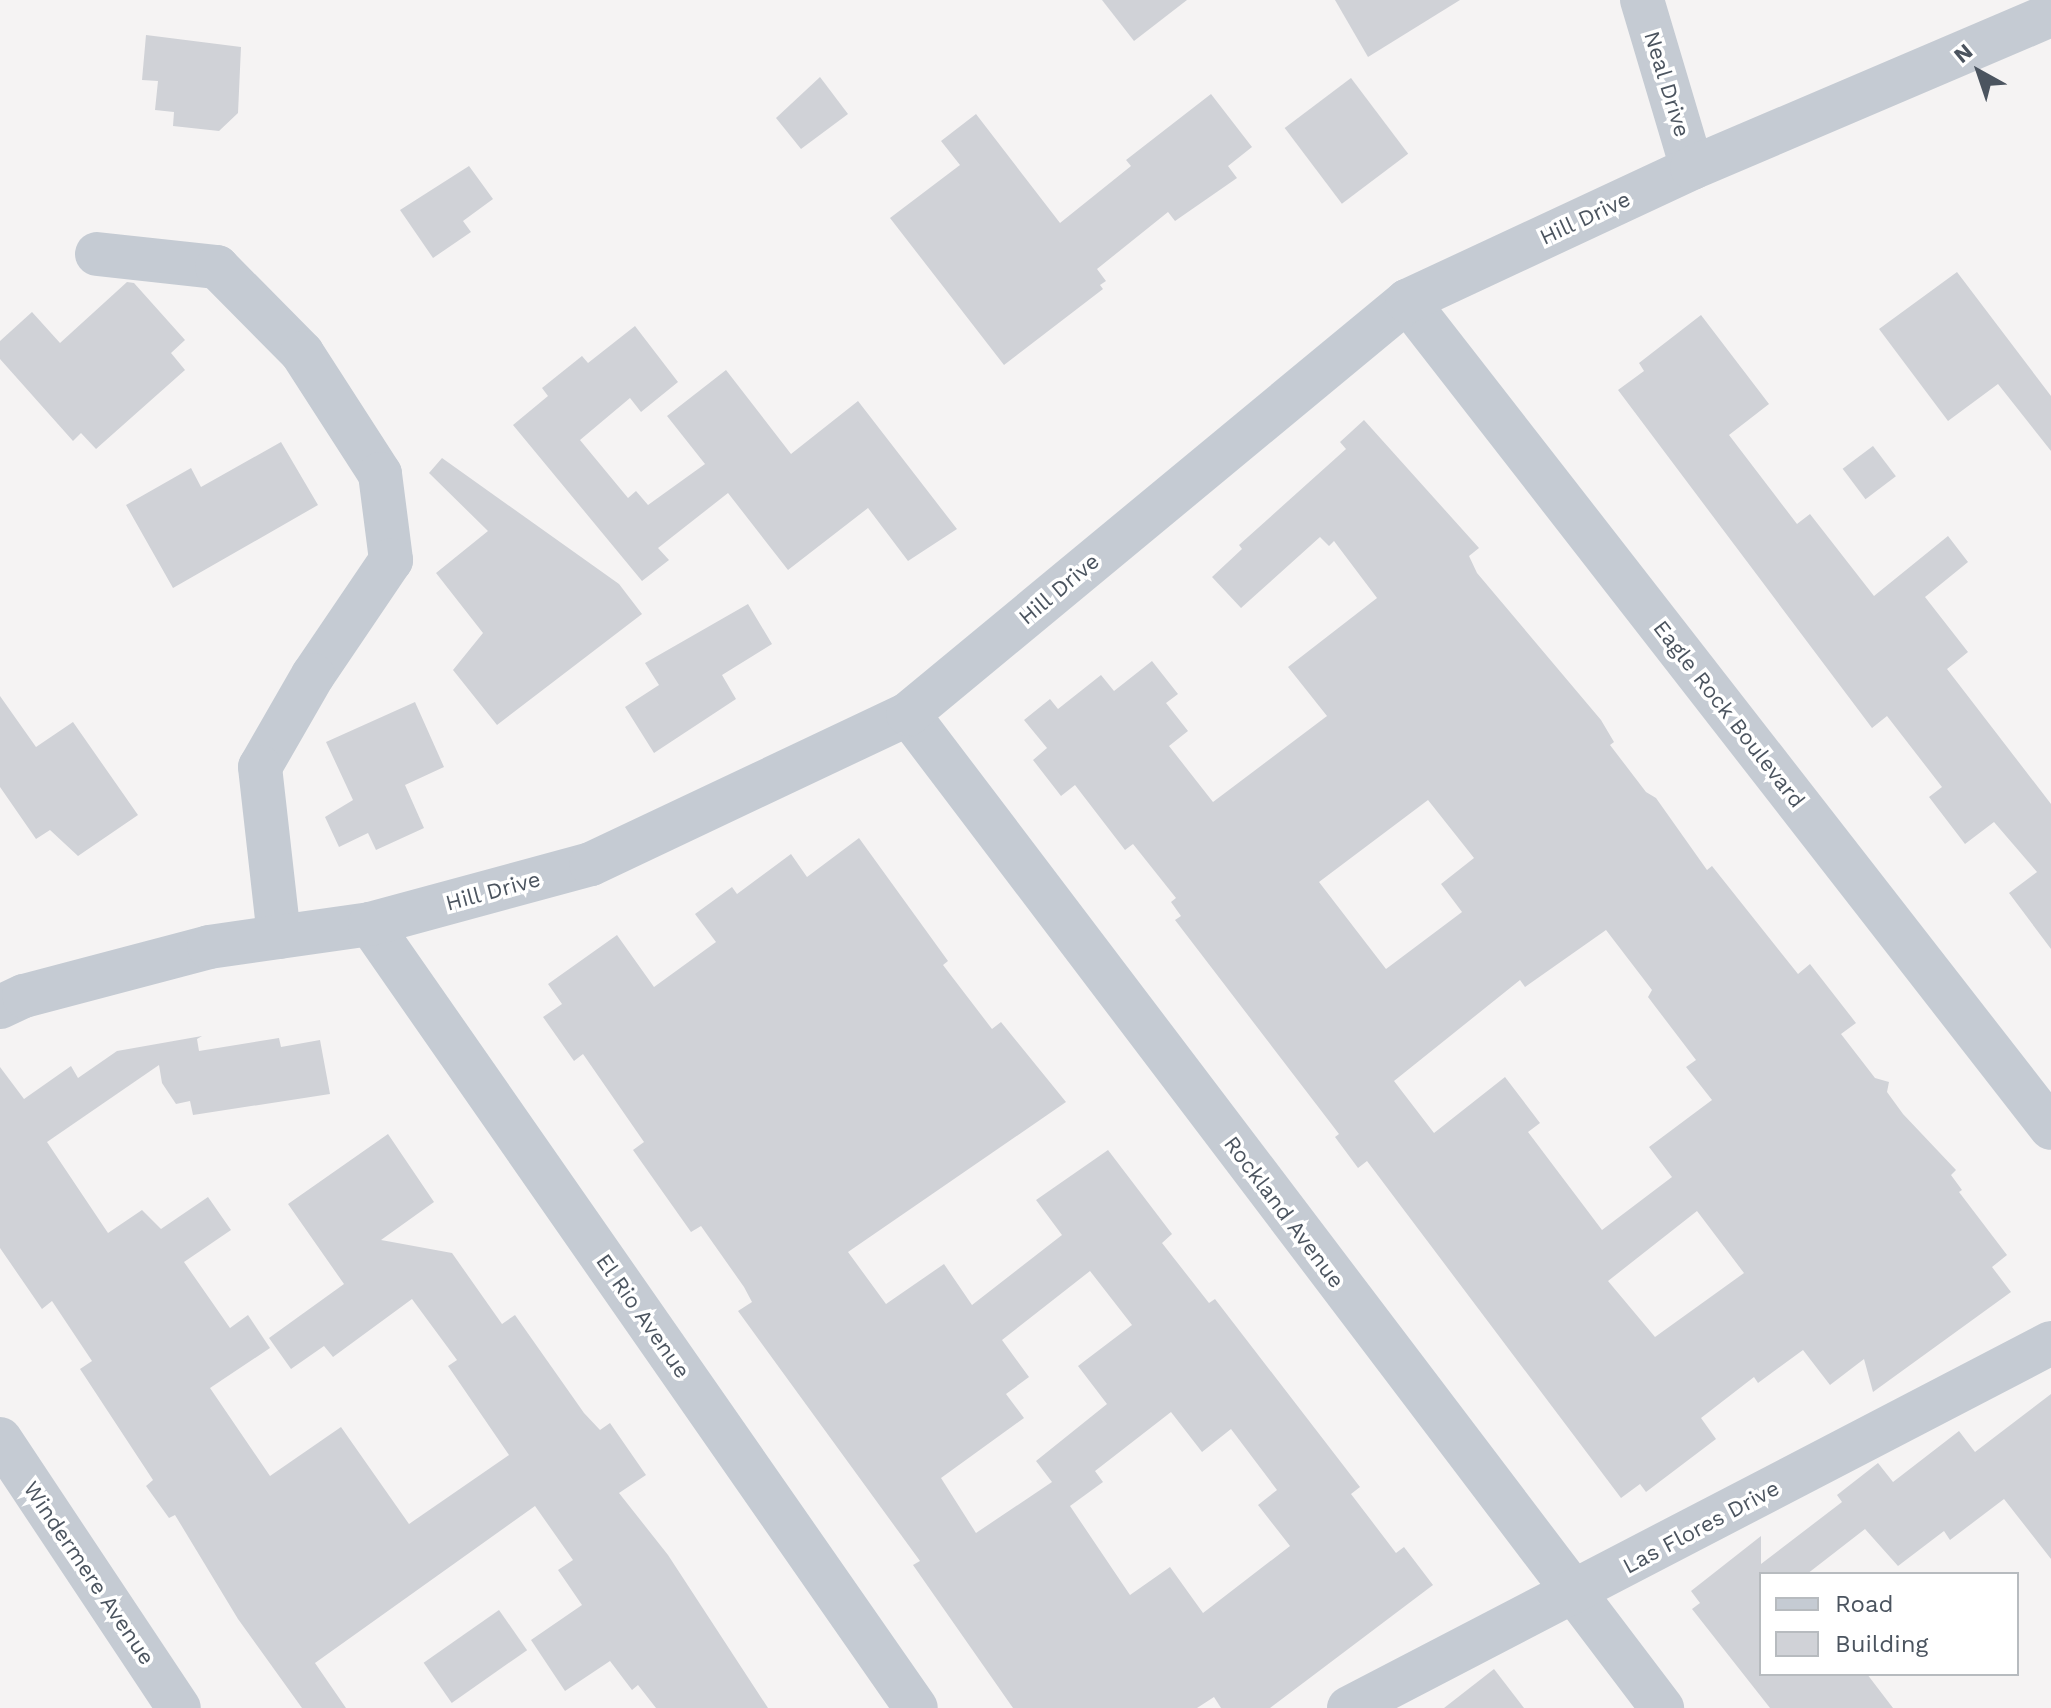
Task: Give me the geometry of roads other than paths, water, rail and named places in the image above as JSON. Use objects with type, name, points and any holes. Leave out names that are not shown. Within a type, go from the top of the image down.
[{"type":"street","name":"Neal Drive","points":[[1642,0],[1692,168]]},
{"type":"street","name":"Hill Drive","points":[[0,1007],[24,996],[209,947],[370,924],[591,864],[908,714],[1407,301],[1692,168],[2051,15]]},
{"type":"street","points":[[97,254],[217,267],[302,353],[380,474],[391,560],[313,675],[260,767],[279,937]]},
{"type":"street","name":"Eagle Rock Boulevard","points":[[1407,301],[2051,1128]]},
{"type":"street","name":"Rockland Avenue","points":[[908,714],[1662,1708]]},
{"type":"street","name":"El Rio Avenue","points":[[370,924],[916,1708]]},
{"type":"street","name":"Las Flores Drive","points":[[1349,1708],[2051,1343]]},
{"type":"street","name":"Windermere Avenue","points":[[0,1439],[179,1708]]}]
